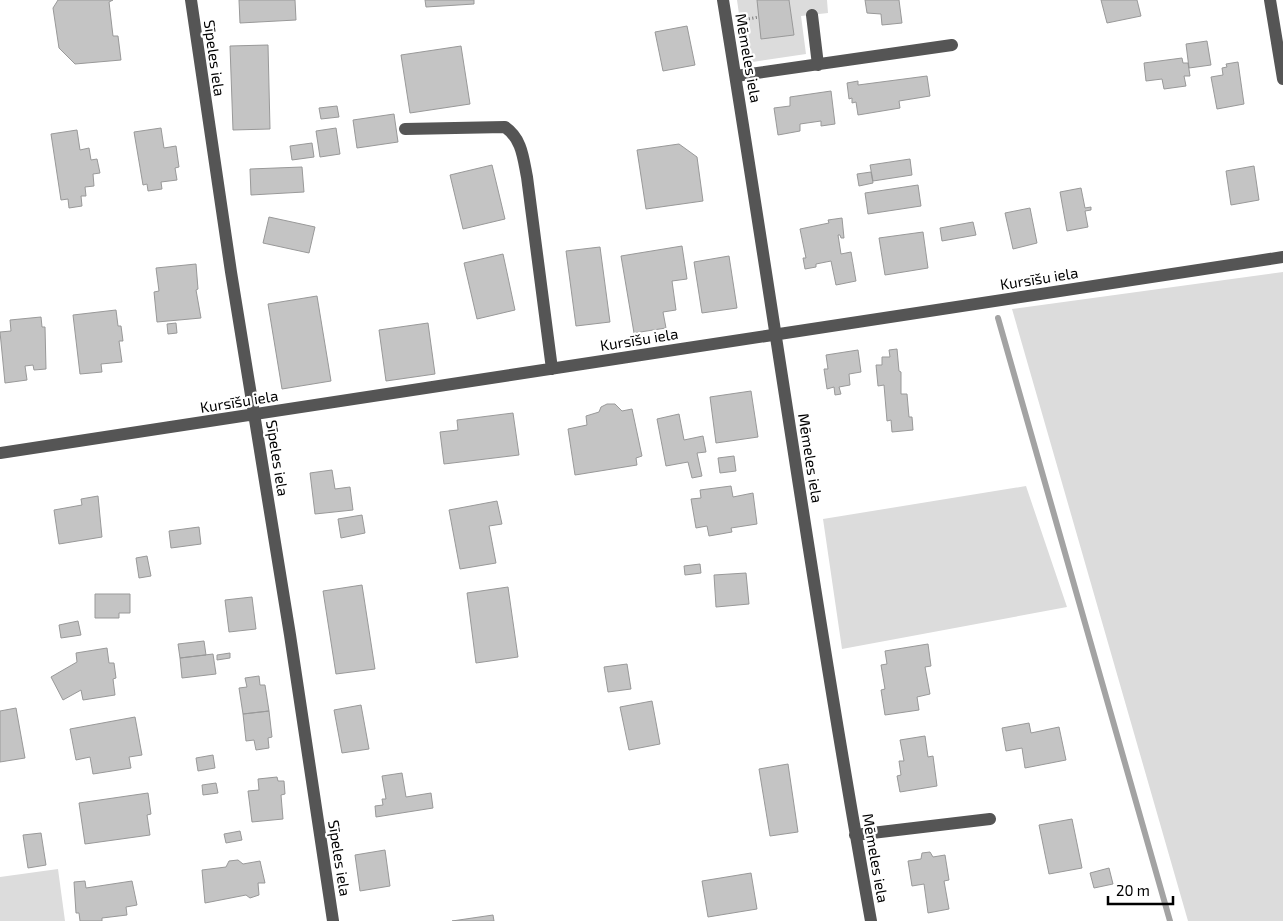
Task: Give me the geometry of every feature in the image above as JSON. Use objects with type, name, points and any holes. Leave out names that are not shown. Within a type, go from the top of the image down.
[{"type":"street","name":"Sīpeles iela","points":[[191,0],[333,921]]},
{"type":"street","name":"Mēmeles iela","points":[[722,0],[736,76],[774,335],[855,835],[871,921]]},
{"type":"street","points":[[1270,0],[1283,79]]},
{"type":"street","points":[[812,16],[818,65]]},
{"type":"street","points":[[736,76],[952,45]]},
{"type":"street","points":[[405,129],[505,126],[515,134],[522,150],[527,176],[552,369]]},
{"type":"street","name":"Kursīšu iela","points":[[0,453],[1283,257]]},
{"type":"street","points":[[855,835],[990,819]]},
{"type":"shaded area","points":[[737,0],[827,0],[828,13],[801,16],[806,54],[746,63]]},
{"type":"shaded area","points":[[1283,272],[1283,921],[1188,921],[1012,309]]},
{"type":"shaded area","points":[[1026,486],[1067,607],[842,649],[823,519]]},
{"type":"shaded area","points":[[58,869],[65,921],[0,921],[0,877]]},
{"type":"building","points":[[58,0],[113,0],[109,2],[113,36],[118,36],[121,60],[75,64],[59,48],[53,8]]},
{"type":"building","points":[[239,0],[295,0],[296,20],[240,23]]},
{"type":"building","points":[[425,0],[474,0],[474,4],[426,7]]},
{"type":"building","points":[[757,0],[789,0],[794,35],[761,39]]},
{"type":"building","points":[[865,0],[899,0],[902,23],[882,25],[881,14],[867,13]]},
{"type":"building","points":[[1101,0],[1137,0],[1141,16],[1107,23]]},
{"type":"building","points":[[687,26],[695,65],[663,71],[655,32]]},
{"type":"building","points":[[1207,41],[1211,65],[1189,68],[1186,44]]},
{"type":"building","points":[[268,45],[270,129],[233,130],[230,46]]},
{"type":"building","points":[[461,46],[470,104],[410,113],[401,55]]},
{"type":"building","points":[[1182,58],[1183,63],[1188,63],[1190,76],[1184,76],[1186,86],[1164,89],[1162,79],[1146,81],[1144,63]]},
{"type":"building","points":[[1238,62],[1244,104],[1217,109],[1211,77],[1223,75],[1222,68],[1227,67],[1226,64]]},
{"type":"building","points":[[927,76],[930,96],[899,101],[900,108],[858,115],[856,102],[852,103],[852,98],[849,99],[847,83],[858,81],[858,85]]},
{"type":"building","points":[[831,91],[835,124],[821,126],[821,121],[800,124],[800,131],[778,135],[774,108],[790,106],[790,97]]},
{"type":"building","points":[[337,106],[339,117],[321,119],[319,108]]},
{"type":"building","points":[[394,114],[398,142],[357,148],[353,120]]},
{"type":"building","points":[[161,128],[164,148],[176,146],[179,167],[175,168],[177,180],[161,182],[162,189],[148,191],[147,184],[143,185],[134,132]]},
{"type":"building","points":[[336,128],[340,154],[320,157],[316,131]]},
{"type":"building","points":[[77,130],[80,150],[89,148],[91,160],[97,159],[100,173],[93,174],[94,186],[85,187],[86,196],[81,196],[82,206],[69,208],[68,199],[61,200],[51,134]]},
{"type":"building","points":[[312,143],[314,157],[292,160],[290,146]]},
{"type":"building","points":[[679,144],[697,157],[703,201],[646,209],[637,150]]},
{"type":"building","points":[[910,159],[912,175],[873,181],[870,165]]},
{"type":"building","points":[[492,165],[505,219],[463,229],[450,175]]},
{"type":"building","points":[[1254,166],[1259,200],[1231,205],[1226,171]]},
{"type":"building","points":[[302,167],[304,192],[251,195],[250,169]]},
{"type":"building","points":[[871,172],[873,183],[859,186],[857,174]]},
{"type":"building","points":[[918,185],[921,206],[868,214],[865,193]]},
{"type":"building","points":[[1081,188],[1085,208],[1091,207],[1091,210],[1085,211],[1088,227],[1067,231],[1060,192]]},
{"type":"building","points":[[1030,208],[1037,243],[1013,249],[1005,213]]},
{"type":"building","points":[[269,217],[315,227],[309,253],[263,243]]},
{"type":"building","points":[[842,218],[844,238],[838,235],[841,254],[851,252],[856,281],[836,285],[831,261],[816,264],[816,267],[805,269],[803,258],[806,258],[800,229],[829,223],[828,220]]},
{"type":"building","points":[[973,222],[976,235],[942,241],[940,228]]},
{"type":"building","points":[[923,232],[928,268],[885,275],[879,238]]},
{"type":"building","points":[[682,246],[687,279],[672,281],[676,310],[663,312],[666,328],[634,333],[621,256]]},
{"type":"building","points":[[600,247],[610,322],[576,326],[566,251]]},
{"type":"building","points":[[503,254],[515,310],[477,319],[464,263]]},
{"type":"building","points":[[729,256],[737,308],[702,313],[694,262]]},
{"type":"building","points":[[196,264],[198,289],[196,290],[201,318],[157,322],[154,292],[159,291],[156,268]]},
{"type":"building","points":[[317,296],[331,381],[282,389],[268,304]]},
{"type":"building","points":[[116,310],[118,326],[121,326],[123,341],[119,341],[122,362],[101,364],[102,372],[80,374],[73,315]]},
{"type":"building","points":[[41,317],[42,327],[45,327],[46,369],[34,370],[33,365],[25,366],[27,380],[5,383],[0,332],[11,331],[10,320]]},
{"type":"building","points":[[176,323],[177,333],[168,334],[167,324]]},
{"type":"building","points":[[428,323],[435,374],[386,381],[379,330]]},
{"type":"building","points":[[897,349],[899,371],[901,372],[901,394],[907,394],[909,417],[912,417],[913,430],[892,432],[891,420],[887,421],[884,385],[878,386],[876,365],[882,365],[882,357],[890,357],[889,350]]},
{"type":"building","points":[[858,350],[861,372],[849,374],[850,385],[839,387],[841,394],[835,395],[834,387],[827,389],[824,369],[828,369],[826,355]]},
{"type":"building","points":[[751,391],[758,437],[716,443],[710,397]]},
{"type":"building","points":[[607,404],[615,404],[622,411],[632,409],[642,456],[636,458],[637,465],[575,475],[568,429],[587,425],[586,416],[599,412],[601,407]]},
{"type":"building","points":[[513,413],[519,455],[444,464],[440,432],[458,430],[457,420]]},
{"type":"building","points":[[679,414],[684,440],[703,436],[706,452],[697,453],[702,476],[692,478],[688,462],[666,466],[657,419]]},
{"type":"building","points":[[734,456],[736,471],[720,473],[718,458]]},
{"type":"building","points":[[332,470],[335,489],[350,487],[353,510],[315,514],[310,473]]},
{"type":"building","points":[[731,486],[733,497],[753,493],[757,524],[731,528],[732,532],[709,536],[707,526],[696,528],[691,499],[701,498],[700,490]]},
{"type":"building","points":[[98,496],[102,537],[59,544],[54,510],[82,505],[81,499]]},
{"type":"building","points":[[497,501],[502,524],[489,526],[496,563],[460,569],[449,510]]},
{"type":"building","points":[[362,515],[365,533],[341,538],[338,519]]},
{"type":"building","points":[[199,527],[201,544],[171,548],[169,531]]},
{"type":"building","points":[[147,556],[151,576],[139,578],[136,558]]},
{"type":"building","points":[[700,564],[701,573],[685,575],[684,566]]},
{"type":"building","points":[[746,573],[749,604],[716,607],[714,575]]},
{"type":"building","points":[[362,585],[375,669],[336,674],[323,591]]},
{"type":"building","points":[[508,587],[518,657],[476,663],[467,593]]},
{"type":"building","points":[[95,594],[130,594],[130,613],[119,613],[119,618],[95,618]]},
{"type":"building","points":[[252,597],[256,629],[229,632],[225,600]]},
{"type":"building","points":[[78,621],[81,635],[61,638],[59,625]]},
{"type":"building","points":[[204,641],[206,655],[180,658],[178,644]]},
{"type":"building","points":[[928,644],[931,666],[925,667],[930,694],[917,697],[919,710],[885,715],[881,690],[885,689],[881,665],[887,664],[885,651]]},
{"type":"building","points":[[107,648],[109,663],[114,663],[116,678],[113,679],[115,695],[83,700],[81,690],[63,700],[51,677],[77,662],[76,653]]},
{"type":"building","points":[[230,653],[230,658],[217,660],[217,655]]},
{"type":"building","points":[[213,654],[216,674],[182,678],[180,658]]},
{"type":"building","points":[[627,664],[631,689],[608,692],[604,667]]},
{"type":"building","points":[[259,676],[260,685],[265,685],[269,711],[243,714],[239,688],[247,687],[245,678]]},
{"type":"building","points":[[652,701],[660,744],[629,750],[620,707]]},
{"type":"building","points":[[361,705],[369,749],[342,753],[334,710]]},
{"type":"building","points":[[16,708],[25,758],[0,762],[0,711]]},
{"type":"building","points":[[269,711],[272,737],[268,738],[269,748],[256,750],[254,740],[246,741],[243,714]]},
{"type":"building","points":[[135,717],[142,755],[129,757],[131,768],[93,774],[90,757],[76,760],[70,729]]},
{"type":"building","points":[[1029,723],[1031,733],[1059,727],[1066,760],[1025,768],[1022,748],[1006,751],[1002,728]]},
{"type":"building","points":[[925,736],[928,757],[933,756],[937,786],[900,792],[897,776],[901,775],[899,761],[904,761],[900,740]]},
{"type":"building","points":[[213,755],[215,768],[198,771],[196,758]]},
{"type":"building","points":[[788,764],[798,832],[770,836],[759,769]]},
{"type":"building","points":[[402,773],[406,797],[431,793],[433,808],[376,817],[375,806],[383,805],[382,799],[386,799],[382,776]]},
{"type":"building","points":[[277,777],[278,781],[284,781],[285,794],[281,795],[283,819],[252,822],[248,791],[259,790],[258,779]]},
{"type":"building","points":[[216,783],[218,793],[203,795],[202,785]]},
{"type":"building","points":[[148,793],[151,814],[147,815],[150,835],[85,844],[79,803]]},
{"type":"building","points":[[1072,819],[1082,868],[1049,874],[1039,825]]},
{"type":"building","points":[[240,831],[242,840],[226,843],[224,834]]},
{"type":"building","points":[[41,833],[46,865],[28,868],[23,835]]},
{"type":"building","points":[[385,850],[390,886],[360,891],[355,855]]},
{"type":"building","points":[[930,852],[933,857],[945,855],[949,880],[944,881],[949,909],[928,913],[924,884],[912,886],[908,861],[921,859],[922,853]]},
{"type":"building","points":[[238,860],[243,864],[260,861],[265,883],[258,883],[259,895],[250,898],[246,895],[205,903],[202,870],[226,867],[229,861]]},
{"type":"building","points":[[1109,868],[1113,884],[1094,888],[1090,873]]},
{"type":"building","points":[[751,873],[757,909],[708,917],[702,881]]},
{"type":"building","points":[[85,881],[86,888],[132,881],[137,905],[126,907],[127,915],[102,918],[102,921],[80,921],[79,913],[76,913],[74,882]]},
{"type":"building","points":[[493,915],[494,921],[452,921]]},
{"type":"waterway","points":[[998,318],[1170,921]]}]
